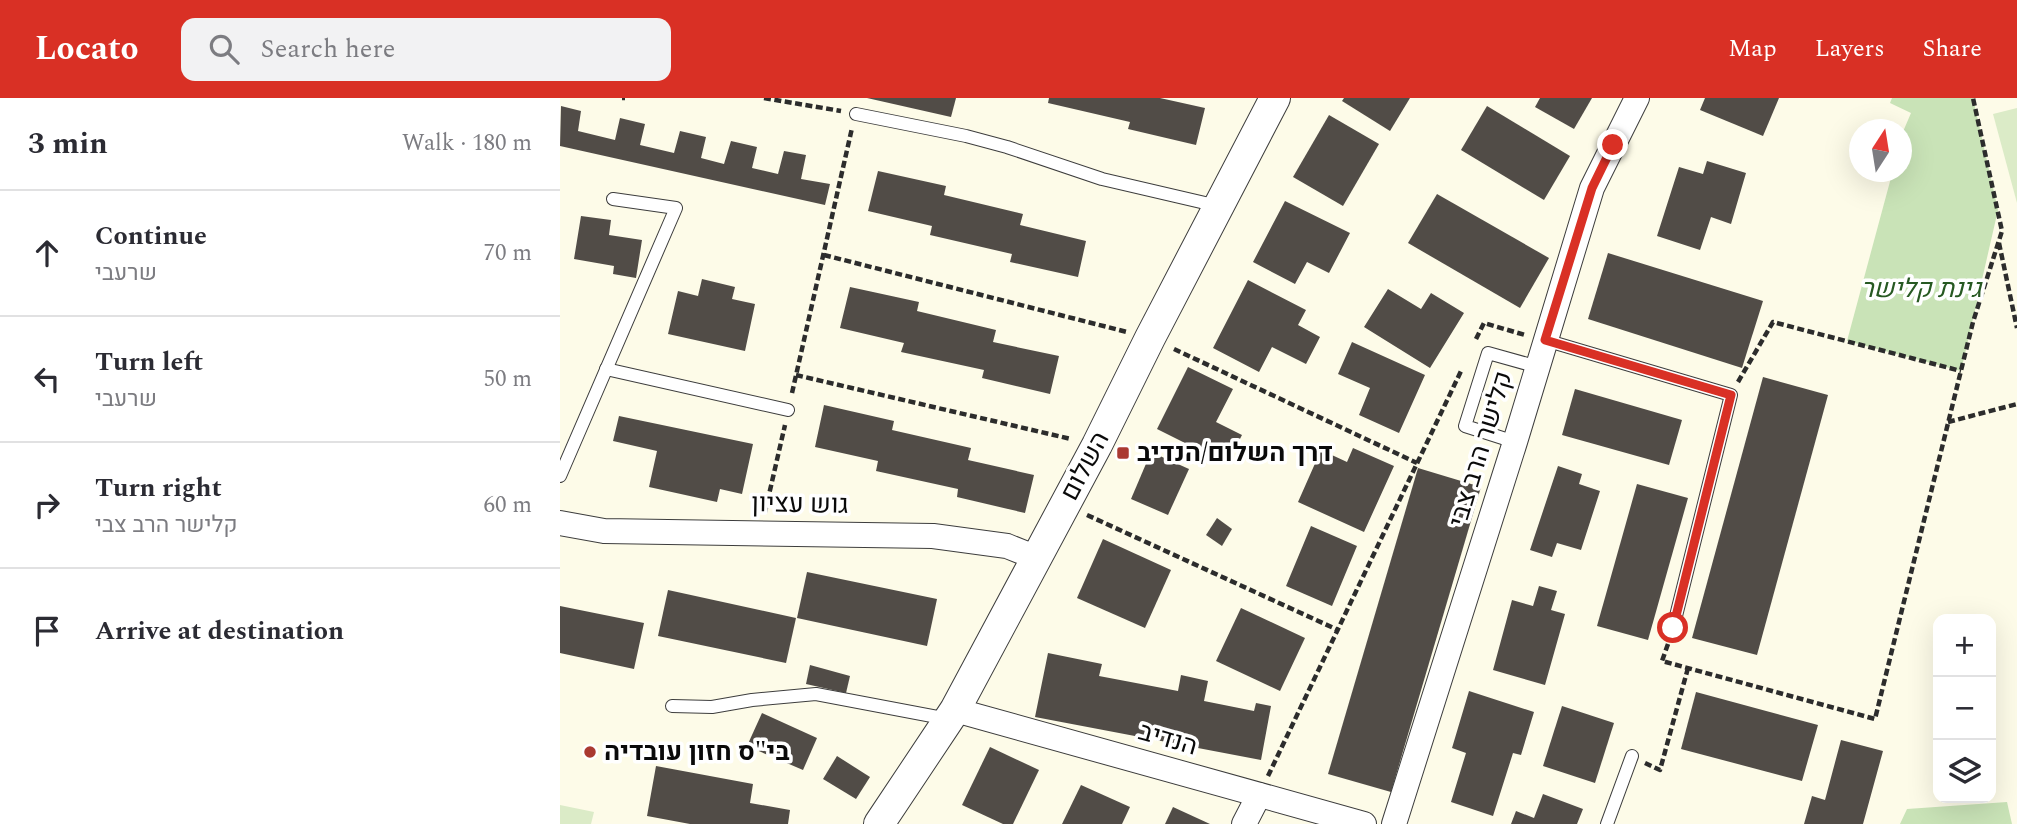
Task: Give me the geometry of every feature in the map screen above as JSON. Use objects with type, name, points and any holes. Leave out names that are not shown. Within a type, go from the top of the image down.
[{"type":"street","name":"השלום","points":[[879,824],[952,715],[1038,558],[1275,98]]},
{"type":"street","name":"קלישר הרב צבי","points":[[1394,824],[1592,188],[1637,98]]},
{"type":"street","name":"גוש עציון","points":[[560,523],[604,531],[933,536],[1007,546],[1038,558]]},
{"type":"street","name":"הנדיב","points":[[952,715],[1364,824]]},
{"type":"street","points":[[1244,824],[1259,795]]},
{"type":"lane","points":[[856,114],[976,139],[1102,179],[1218,206]]},
{"type":"lane","points":[[560,476],[676,208],[613,199]]},
{"type":"lane","points":[[1545,340],[1731,395],[1673,628]]},
{"type":"lane","points":[[1515,442],[1465,426],[1488,353],[1538,367]]},
{"type":"lane","points":[[606,369],[789,410]]},
{"type":"lane","points":[[672,706],[712,706],[816,694],[952,715]]},
{"type":"lane","points":[[1607,824],[1632,756]]},
{"type":"path","points":[[760,534],[856,114],[764,98]]},
{"type":"path","points":[[1673,628],[1662,661],[1875,719],[1973,322],[2002,231],[1973,98]]},
{"type":"path","points":[[1998,242],[2017,328]]},
{"type":"path","points":[[824,255],[1150,338],[1417,463]]},
{"type":"path","points":[[1731,395],[1773,322],[1961,371]]},
{"type":"path","points":[[1473,346],[1484,323],[1545,340]]},
{"type":"path","points":[[1259,795],[1467,358]]},
{"type":"path","points":[[796,375],[1097,445]]},
{"type":"path","points":[[1948,422],[2017,404]]},
{"type":"path","points":[[1065,505],[1338,630]]},
{"type":"path","points":[[1632,756],[1660,770],[1688,668]]},
{"type":"green space","name":"גינת קלישר","points":[[1892,98],[1973,98],[1998,210],[1961,371],[1847,341],[1890,182],[1912,182],[1912,119],[1908,119],[1911,113],[1890,103]]},
{"type":"green space","points":[[2017,108],[2017,203],[1993,114]]},
{"type":"green space","points":[[2007,802],[2012,824],[1900,824],[1907,809]]},
{"type":"green space","points":[[560,805],[594,812],[591,824],[560,824]]},
{"type":"building","points":[[867,98],[956,98],[951,117]]},
{"type":"building","points":[[1049,98],[1160,98],[1205,108],[1196,145],[1128,129],[1130,122],[1048,103]]},
{"type":"building","points":[[1344,98],[1410,98],[1390,131],[1342,101]]},
{"type":"building","points":[[1540,98],[1592,98],[1574,129],[1535,107]]},
{"type":"building","points":[[1705,98],[1779,98],[1763,136],[1700,110]]},
{"type":"building","points":[[561,106],[581,111],[578,131],[615,140],[620,118],[645,124],[640,145],[674,153],[680,131],[706,137],[701,158],[724,164],[731,141],[757,147],[752,168],[778,174],[784,151],[806,155],[801,179],[830,184],[825,205],[560,146]]},
{"type":"building","points":[[1487,106],[1570,156],[1544,200],[1461,150]]},
{"type":"building","points":[[1329,115],[1379,144],[1343,206],[1293,177]]},
{"type":"building","points":[[1707,161],[1746,173],[1731,224],[1711,217],[1700,250],[1657,236],[1679,167],[1703,174]]},
{"type":"building","points":[[878,171],[946,186],[944,195],[1023,214],[1020,225],[1086,241],[1078,277],[1010,262],[1012,254],[930,235],[932,226],[868,211]]},
{"type":"building","points":[[1437,194],[1549,258],[1520,308],[1408,243]]},
{"type":"building","points":[[1285,201],[1350,233],[1329,273],[1307,262],[1295,284],[1253,262]]},
{"type":"building","points":[[581,216],[611,220],[609,235],[642,240],[636,278],[613,274],[614,266],[574,259]]},
{"type":"building","points":[[1608,253],[1763,301],[1742,368],[1588,319]]},
{"type":"building","points":[[702,279],[735,287],[732,299],[755,304],[745,351],[668,334],[678,291],[698,296]]},
{"type":"building","points":[[1248,280],[1306,310],[1298,325],[1320,337],[1306,364],[1272,347],[1259,372],[1213,348]]},
{"type":"building","points":[[850,287],[919,302],[917,311],[996,330],[993,342],[1059,356],[1050,394],[982,378],[984,370],[901,352],[904,343],[840,328]]},
{"type":"building","points":[[1388,289],[1421,309],[1431,293],[1464,313],[1430,368],[1364,327]]},
{"type":"building","points":[[1352,342],[1425,375],[1399,433],[1359,415],[1370,388],[1338,374]]},
{"type":"building","points":[[1188,367],[1233,389],[1216,422],[1242,435],[1227,464],[1157,429]]},
{"type":"building","points":[[1763,377],[1828,395],[1757,655],[1692,638]]},
{"type":"building","points":[[1575,389],[1682,420],[1669,465],[1562,435]]},
{"type":"building","points":[[824,405],[894,421],[892,430],[971,448],[968,460],[1034,475],[1025,513],[957,497],[958,489],[876,471],[878,461],[815,447]]},
{"type":"building","points":[[619,416],[753,444],[742,494],[720,489],[717,502],[649,487],[657,451],[613,441]]},
{"type":"building","points":[[1353,448],[1394,466],[1364,532],[1298,502],[1321,450],[1347,462]]},
{"type":"building","points":[[1151,452],[1189,469],[1168,515],[1131,499]]},
{"type":"building","points":[[1558,466],[1582,474],[1579,484],[1600,491],[1581,550],[1557,543],[1552,557],[1530,550]]},
{"type":"building","points":[[1418,468],[1481,487],[1391,792],[1328,774]]},
{"type":"building","points":[[1637,484],[1688,498],[1648,640],[1597,626]]},
{"type":"building","points":[[1217,518],[1232,529],[1222,546],[1206,535]]},
{"type":"building","points":[[1311,526],[1357,546],[1332,606],[1286,586]]},
{"type":"building","points":[[1103,539],[1171,570],[1145,628],[1077,598]]},
{"type":"building","points":[[807,572],[937,599],[927,646],[797,618]]},
{"type":"building","points":[[1539,586],[1557,591],[1551,610],[1565,614],[1545,685],[1493,670],[1512,600],[1533,606]]},
{"type":"building","points":[[668,590],[796,618],[786,663],[658,636]]},
{"type":"building","points":[[560,606],[644,623],[634,669],[560,653]]},
{"type":"building","points":[[1241,608],[1305,638],[1280,691],[1216,661]]},
{"type":"building","points":[[1048,653],[1102,664],[1099,676],[1178,691],[1181,675],[1208,681],[1204,701],[1254,711],[1256,703],[1271,706],[1261,760],[1035,717]]},
{"type":"building","points":[[810,665],[850,676],[846,693],[806,684]]},
{"type":"building","points":[[1469,691],[1534,712],[1521,755],[1513,753],[1493,816],[1451,802],[1466,753],[1452,748]]},
{"type":"building","points":[[1696,692],[1818,725],[1802,781],[1681,749]]},
{"type":"building","points":[[1562,706],[1614,723],[1595,783],[1543,766]]},
{"type":"building","points":[[762,713],[817,738],[803,770],[747,746]]},
{"type":"building","points":[[1841,740],[1883,751],[1863,824],[1804,824],[1812,796],[1825,800]]},
{"type":"building","points":[[990,747],[1039,770],[1013,824],[1003,824],[962,805]]},
{"type":"building","points":[[837,756],[870,777],[856,799],[823,779]]},
{"type":"building","points":[[656,766],[753,784],[750,803],[790,810],[788,824],[690,824],[647,816]]},
{"type":"building","points":[[1081,785],[1130,807],[1122,824],[1062,824]]},
{"type":"building","points":[[1543,794],[1583,809],[1577,824],[1511,824],[1516,811],[1534,818]]},
{"type":"building","points":[[1173,807],[1210,824],[1165,824]]},
{"type":"place","name":"דרך השלום/הנדיב","points":[[1123,453]]},
{"type":"place","name":"בי\"ס חזון עובדיה","points":[[590,752]]},
{"type":"route","points":[[1613,145],[1592,188],[1545,340],[1731,395],[1673,628]]}]
